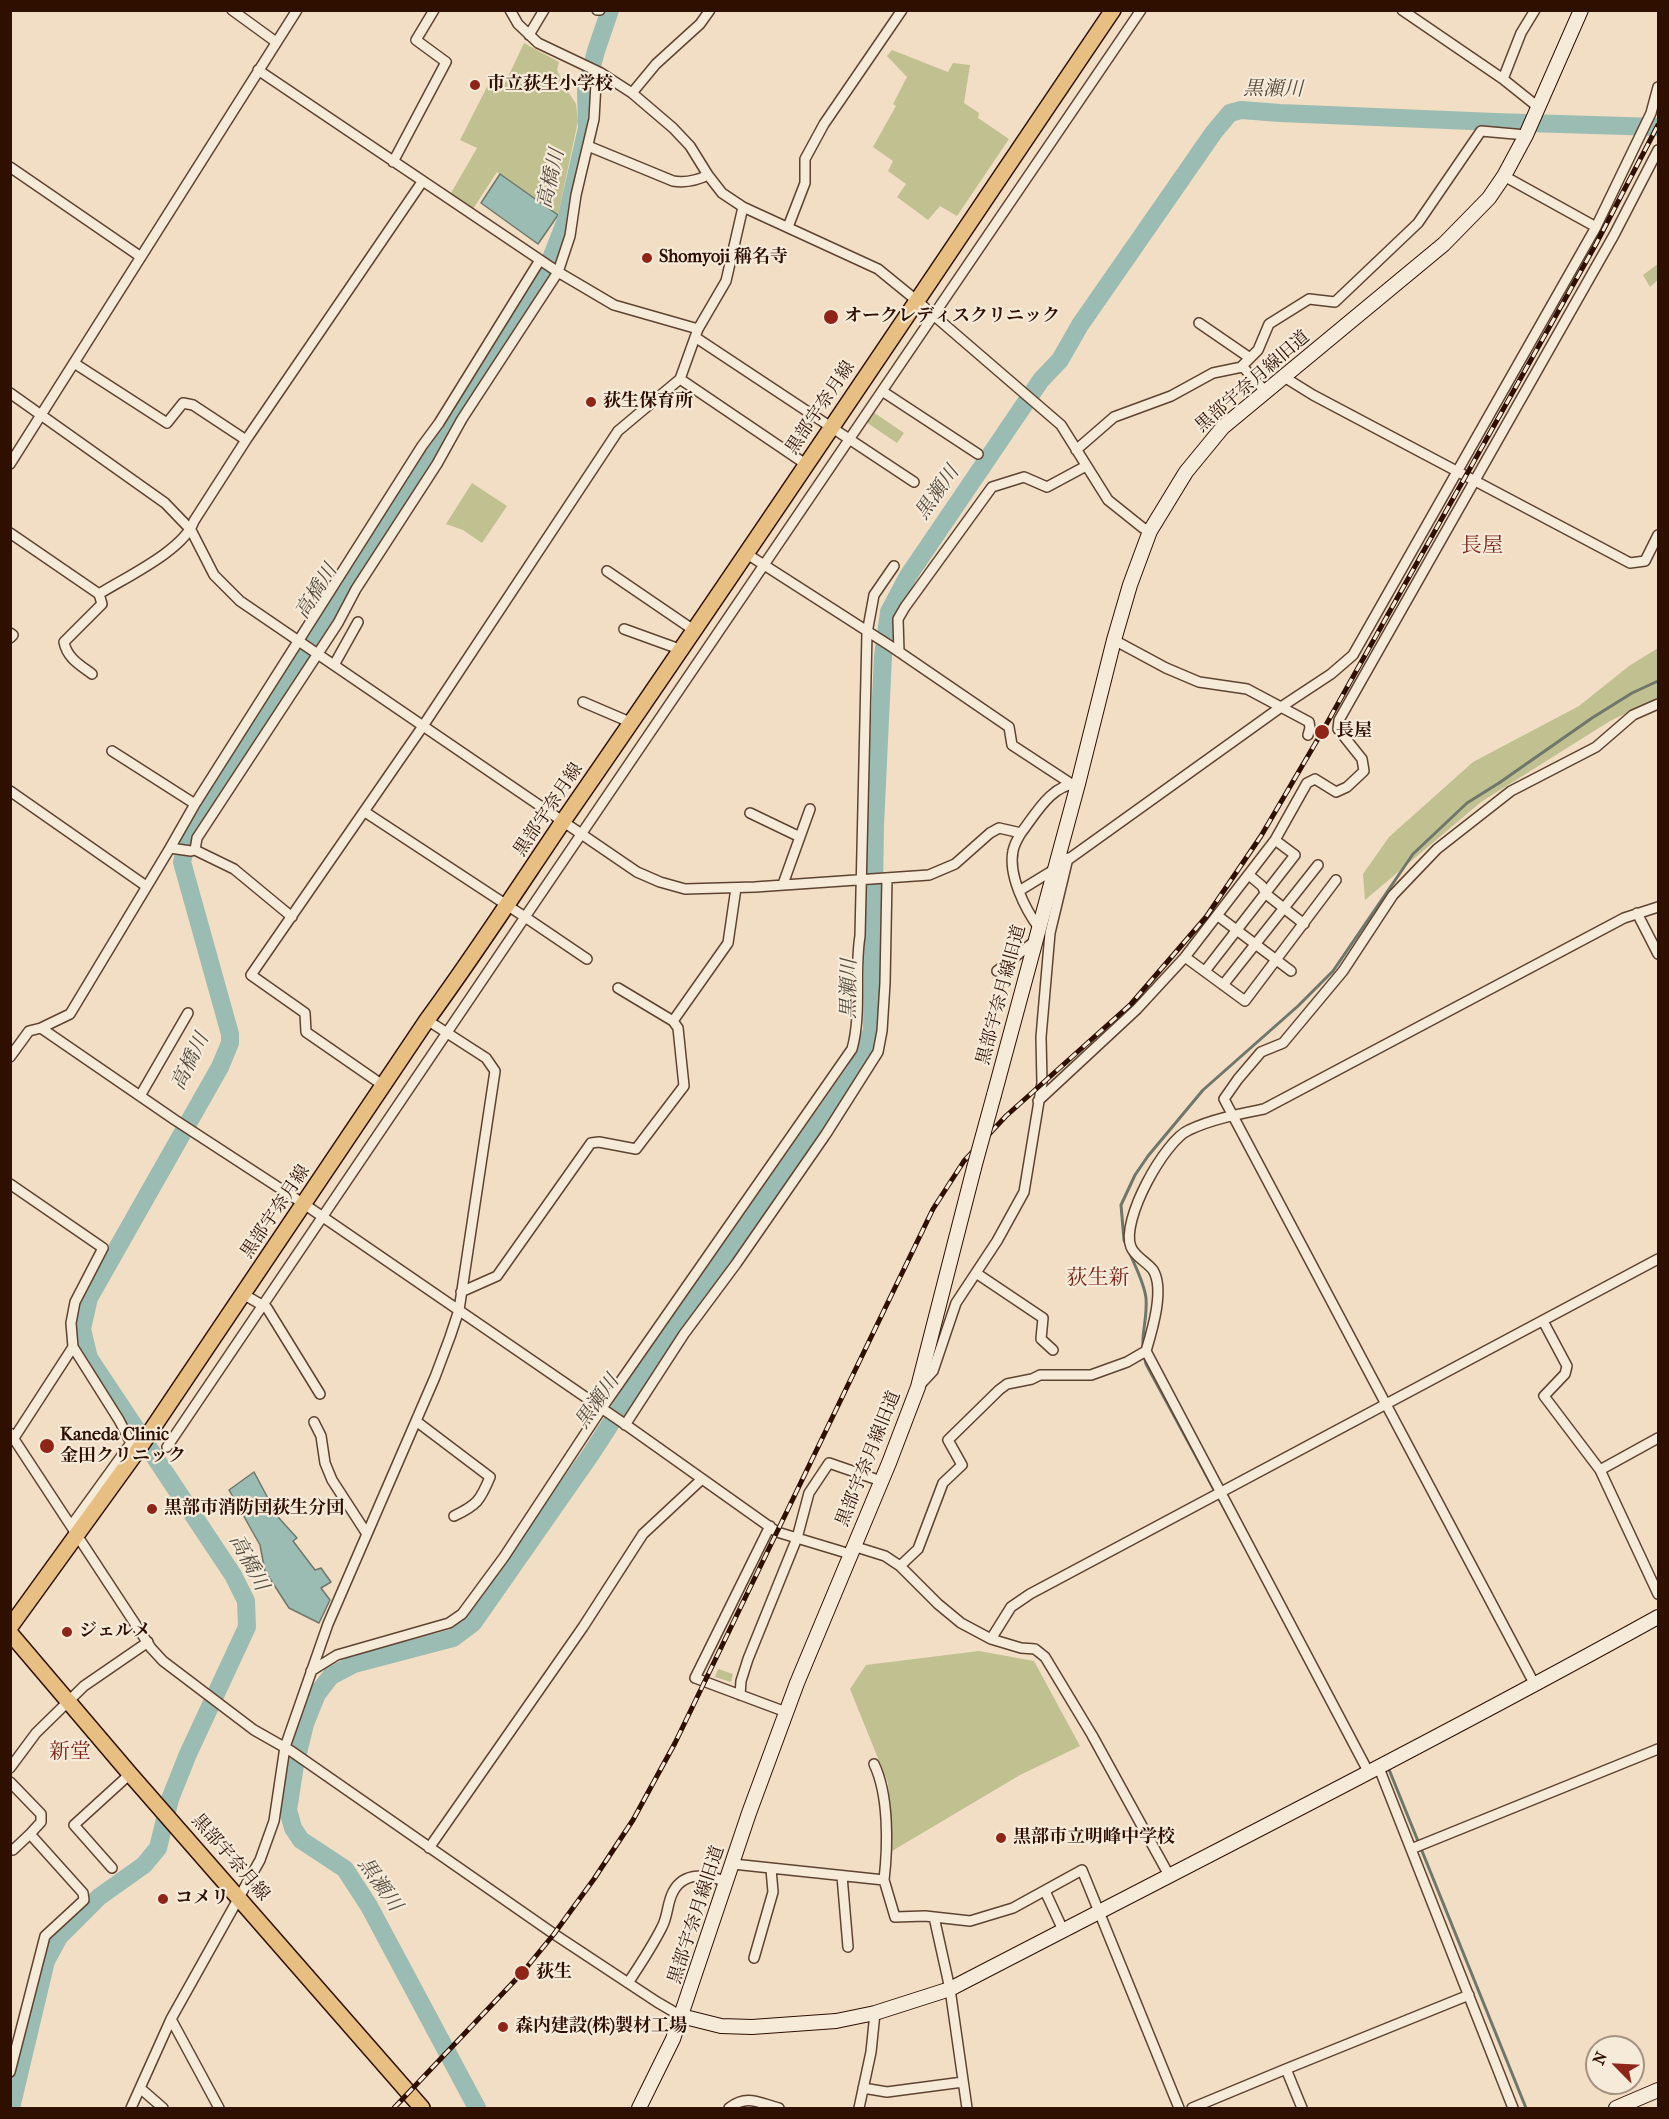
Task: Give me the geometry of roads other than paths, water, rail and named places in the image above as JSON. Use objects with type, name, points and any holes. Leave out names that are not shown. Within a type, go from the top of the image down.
[{"type":"main road","name":"黒部宇奈月線","points":[[10,1627],[74,1531],[138,1450],[428,1020],[695,631],[1113,10]]},
{"type":"main road","name":"黒部宇奈月線","points":[[10,1633],[422,2109]]},
{"type":"street","points":[[232,10],[276,42]]},
{"type":"street","points":[[10,464],[297,10]]},
{"type":"street","points":[[393,162],[446,62],[416,40],[434,10]]},
{"type":"street","points":[[510,10],[518,24],[545,47],[601,73],[632,93],[690,146],[708,176],[722,193],[743,207],[878,269],[1061,425],[1108,500],[1150,531]]},
{"type":"street","points":[[529,35],[544,10]]},
{"type":"street","points":[[632,93],[656,64],[700,24],[710,10]]},
{"type":"street","points":[[788,227],[805,183],[805,159],[824,124],[902,10]]},
{"type":"street","points":[[167,1447],[446,1032],[1141,10]]},
{"type":"street","points":[[1402,10],[1503,79],[1538,107]]},
{"type":"street","points":[[1503,79],[1521,33],[1535,10]]},
{"type":"street","name":"黒部宇奈月線旧道","points":[[639,2109],[666,2054],[681,2016],[749,1813],[786,1712],[918,1387],[974,1168],[1055,869],[1074,784],[1130,585],[1150,531],[1186,472],[1223,428],[1472,219],[1504,176],[1526,135],[1581,10]]},
{"type":"street","points":[[258,70],[558,272],[614,305],[697,333],[914,482]]},
{"type":"street","points":[[195,850],[197,838],[338,623],[356,589],[437,464],[462,419],[558,272],[570,236],[576,195],[594,119],[596,84],[601,73]]},
{"type":"street","points":[[1019,891],[1055,869],[1281,707],[1331,674],[1353,655],[1596,227],[1641,135],[1659,87]]},
{"type":"street","points":[[1076,450],[1114,417],[1171,396],[1213,373],[1242,367],[1258,350],[1269,324],[1309,299],[1335,302],[1418,223],[1480,131],[1526,135]]},
{"type":"street","points":[[588,146],[673,182],[684,183],[708,176]]},
{"type":"street","points":[[1038,1101],[1137,1009],[1185,957],[1275,840],[1307,783],[1315,778],[1336,792],[1347,786],[1364,771],[1362,759],[1338,729],[1339,720],[1614,235],[1659,150]]},
{"type":"street","points":[[10,167],[141,257]]},
{"type":"street","points":[[1504,176],[1596,227]]},
{"type":"street","points":[[99,594],[177,546],[190,530],[246,440],[422,182]]},
{"type":"street","points":[[384,1086],[306,1032],[304,1013],[251,975],[365,812],[618,431],[680,380],[697,333],[726,281],[743,207]]},
{"type":"street","points":[[10,1057],[29,1031],[41,1028],[70,1014],[195,804],[422,446],[439,423],[540,260]]},
{"type":"street","points":[[1199,323],[1250,358]]},
{"type":"street","points":[[74,363],[167,423],[183,403],[193,405],[246,440]]},
{"type":"street","points":[[1242,367],[1266,392]]},
{"type":"street","points":[[1284,377],[1629,563],[1645,561],[1659,535]]},
{"type":"street","points":[[680,380],[807,465]]},
{"type":"street","points":[[882,391],[978,454]]},
{"type":"street","points":[[10,393],[165,503],[190,530],[214,575],[240,601],[637,872],[685,889],[736,888],[929,874],[955,864],[990,833],[999,828],[1021,833]]},
{"type":"street","points":[[896,649],[898,619],[992,487],[1024,477],[1047,487],[1086,466]]},
{"type":"street","points":[[10,532],[99,594],[102,604],[64,642],[72,660],[92,674]]},
{"type":"street","points":[[747,554],[870,635],[896,649],[1009,727],[1012,745],[1074,784]]},
{"type":"street","points":[[311,1671],[337,1655],[449,1623],[462,1614],[504,1557],[603,1409],[852,1049],[856,1034],[856,958],[860,936],[863,880],[870,635],[874,595],[894,566]]},
{"type":"street","points":[[607,571],[695,631]]},
{"type":"street","points":[[334,665],[358,622]]},
{"type":"street","points":[[624,629],[682,650]]},
{"type":"street","points":[[10,633],[13,635],[10,638]]},
{"type":"street","points":[[1114,640],[1166,669],[1199,682],[1247,689],[1309,722],[1308,735]]},
{"type":"street","points":[[583,702],[632,723]]},
{"type":"street","points":[[1535,1685],[1384,1405],[1224,1100],[1261,1052],[1283,1043],[1343,971],[1393,895],[1437,849],[1511,791],[1596,747],[1633,715],[1659,704]]},
{"type":"street","points":[[112,751],[195,804]]},
{"type":"street","points":[[997,970],[1037,934],[1019,891],[1013,867],[1012,850],[1021,833],[1055,791],[1074,784]]},
{"type":"street","points":[[10,791],[146,886]]},
{"type":"street","points":[[783,884],[810,809]]},
{"type":"street","points":[[365,812],[587,959]]},
{"type":"street","points":[[750,813],[800,837]]},
{"type":"street","points":[[1205,971],[1295,855],[1275,840]]},
{"type":"street","points":[[170,848],[195,850],[234,870],[292,917]]},
{"type":"street","points":[[918,1387],[933,1371],[956,1303],[997,1241],[1024,1192],[1042,1083],[1041,1037],[1050,933],[1068,858]]},
{"type":"street","points":[[1223,985],[1318,865]]},
{"type":"street","points":[[1249,875],[1262,886],[1266,894],[1304,924]]},
{"type":"street","points":[[627,1426],[684,1334],[736,1264],[826,1134],[878,1052],[882,1031],[885,983],[885,878]]},
{"type":"street","points":[[1185,957],[1245,1001],[1336,880]]},
{"type":"street","points":[[673,1022],[728,943],[736,888]]},
{"type":"street","points":[[900,1566],[918,1549],[943,1482],[962,1465],[948,1440],[999,1390],[1006,1384],[1032,1380],[1041,1375],[1091,1375],[1127,1362],[1146,1351],[1154,1323],[1158,1290],[1153,1271],[1131,1247],[1129,1230],[1132,1214],[1144,1187],[1173,1143],[1187,1130],[1264,1109],[1624,918],[1659,907]]},
{"type":"street","points":[[1637,913],[1659,954]]},
{"type":"street","points":[[1218,916],[1291,971]]},
{"type":"street","points":[[461,1292],[497,1276],[591,1143],[599,1142],[636,1149],[684,1086],[678,1028],[673,1022],[618,988]]},
{"type":"street","points":[[140,1096],[188,1013]]},
{"type":"street","points":[[131,2109],[171,2019],[260,1860],[274,1821],[288,1749],[311,1671],[328,1624],[435,1377],[459,1310],[495,1071],[486,1058],[428,1020]]},
{"type":"street","points":[[41,1028],[459,1310],[777,1532],[885,1556],[900,1566],[961,1623],[991,1639],[1021,1648],[1035,1649],[1045,1657],[1092,1735],[1170,1877]]},
{"type":"street","points":[[10,1184],[103,1248],[75,1302],[71,1323],[73,1347],[131,1443],[74,1531]]},
{"type":"street","points":[[991,1639],[1011,1607],[1030,1594],[1659,1259]]},
{"type":"street","points":[[976,1273],[1044,1318],[1041,1339],[1053,1350]]},
{"type":"street","points":[[243,1294],[267,1308],[320,1394]]},
{"type":"street","points":[[1544,1321],[1567,1366],[1565,1374],[1544,1396],[1600,1470],[1659,1594]]},
{"type":"street","points":[[73,1347],[12,1436],[163,1662],[254,1730],[288,1749],[628,1983],[681,2016],[721,2026],[752,2027],[836,2021],[875,2013],[950,1989],[1374,1770],[1659,1617]]},
{"type":"street","points":[[1146,1351],[1374,1770],[1411,1849],[1513,2109]]},
{"type":"street","points":[[416,1421],[490,1477],[482,1496],[474,1507],[453,1516]]},
{"type":"street","points":[[314,1422],[321,1436],[325,1463],[332,1480],[367,1534]]},
{"type":"street","points":[[1600,1470],[1659,1438]]},
{"type":"street","points":[[740,1695],[741,1680],[748,1659],[797,1538],[809,1492],[829,1463],[881,1481]]},
{"type":"street","points":[[429,1848],[583,1627],[643,1534],[702,1479]]},
{"type":"street","points":[[770,1526],[695,1678],[786,1712]]},
{"type":"street","points":[[10,1768],[36,1733],[84,1686],[148,1642]]},
{"type":"street","points":[[1411,1849],[1659,1749]]},
{"type":"street","points":[[874,1764],[880,1776],[884,1801],[886,1863],[884,1880],[895,1917],[925,1916],[970,1921],[1013,1908],[1082,1870],[1179,2109]]},
{"type":"street","points":[[112,1868],[74,1825],[130,1774]]},
{"type":"street","points":[[10,1782],[41,1814],[41,1822],[11,1850]]},
{"type":"street","points":[[10,2072],[45,1936],[84,1900],[83,1893],[30,1834]]},
{"type":"street","points":[[733,1864],[884,1880]]},
{"type":"street","points":[[754,1958],[772,1892],[771,1869]]},
{"type":"street","points":[[628,1983],[662,1928],[674,1889],[683,1881],[703,1875],[727,1882]]},
{"type":"street","points":[[842,1876],[848,1947]]},
{"type":"street","points":[[1045,1891],[1063,1930]]},
{"type":"street","points":[[934,1917],[950,1989],[967,2109]]},
{"type":"street","points":[[1192,2109],[1469,1995]]},
{"type":"street","points":[[859,2109],[872,2052],[875,2013]]},
{"type":"street","points":[[171,2019],[219,2109]]},
{"type":"street","points":[[1286,2069],[1302,2109]]},
{"type":"street","points":[[863,2088],[887,2092],[963,2082]]},
{"type":"street","points":[[140,2088],[163,2109]]},
{"type":"street","points":[[1616,2109],[1659,2090]]},
{"type":"street","points":[[729,2109],[738,2101],[748,2100],[779,2109]]},
{"type":"water","points":[[500,174],[558,215],[538,244],[481,203]]},
{"type":"water","points":[[254,1472],[278,1517],[297,1538],[293,1541],[315,1570],[321,1568],[331,1582],[321,1588],[330,1600],[319,1623],[289,1608],[265,1571],[260,1545],[229,1490]]},
{"type":"waterway","name":"高橋川","points":[[11,2108],[46,1961],[59,1937],[99,1897],[144,1865],[158,1848],[170,1799],[188,1754],[247,1627],[246,1601],[233,1575],[89,1358],[82,1329],[89,1298],[220,1067],[230,1043],[230,1034],[182,862],[188,837],[397,505],[543,279],[566,220],[587,128],[586,90],[610,10]]},
{"type":"waterway","name":"黒瀬川","points":[[477,2108],[369,1906],[345,1869],[301,1840],[293,1828],[288,1810],[295,1765],[305,1724],[317,1694],[331,1676],[354,1664],[453,1638],[473,1623],[856,1070],[872,1031],[875,825],[883,656],[889,612],[908,576],[1041,380],[1060,360],[1080,325],[1214,132],[1230,113],[1241,110],[1658,127]]},
{"type":"waterway","points":[[1127,1247],[1124,1240],[1121,1205],[1135,1175],[1148,1156],[1203,1090],[1298,1006],[1333,971],[1413,854],[1467,803],[1592,718],[1632,693],[1658,681]]},
{"type":"waterway","points":[[1130,1254],[1142,1281],[1146,1298],[1143,1338],[1146,1364],[1244,1545]]},
{"type":"waterway","points":[[1388,1767],[1526,2108]]},
{"type":"railway","points":[[394,2108],[522,1973],[594,1879],[633,1820],[675,1743],[933,1209],[964,1161],[1006,1116],[1131,1004],[1206,917],[1261,836],[1322,732],[1596,244],[1658,125]]},
{"type":"place","name":"市立荻生小学校","points":[[475,85]]},
{"type":"place","name":"Shomyoji 稱名寺","points":[[647,258]]},
{"type":"place","name":"オークレディスクリニック","points":[[831,317]]},
{"type":"place","name":"荻生保育所","points":[[591,402]]},
{"type":"place","name":"長屋","points":[[1322,732]]},
{"type":"place","name":"Kaneda Clinic 金田クリニック","points":[[47,1446]]},
{"type":"place","name":"黒部市消防団荻生分団","points":[[152,1509]]},
{"type":"place","name":"ジェルメ","points":[[67,1632]]},
{"type":"place","name":"黒部市立明峰中学校","points":[[1001,1838]]},
{"type":"place","name":"コメリ","points":[[163,1899]]},
{"type":"place","name":"荻生","points":[[522,1973]]},
{"type":"place","name":"森内建設(株)製材工場","points":[[503,2027]]},
{"type":"district","name":"長屋","points":[[1482,547]]},
{"type":"district","name":"荻生新","points":[[1098,1279]]},
{"type":"district","name":"新堂","points":[[70,1753]]}]
